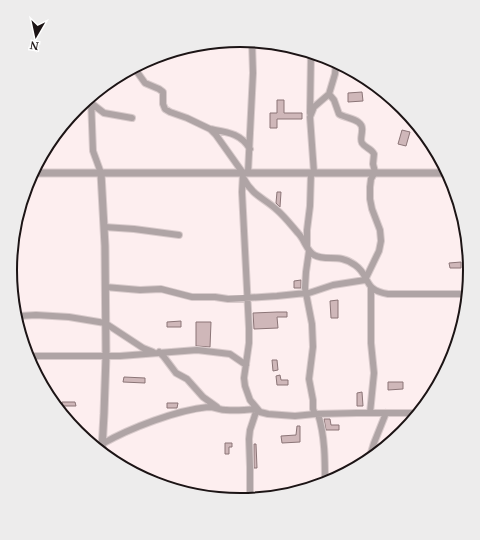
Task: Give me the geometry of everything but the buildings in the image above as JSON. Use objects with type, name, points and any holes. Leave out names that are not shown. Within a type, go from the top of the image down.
[{"type":"street","points":[[252,47],[253,73],[250,149],[242,192],[249,328],[245,386],[250,400],[260,412],[285,416],[316,414],[411,413]]},
{"type":"street","points":[[311,59],[310,117],[313,173],[307,230],[308,250],[306,293],[312,324],[313,347],[308,379],[313,400],[313,409],[321,424],[324,441],[325,476]]},
{"type":"street","points":[[310,117],[314,107],[329,94],[336,68]]},
{"type":"street","points":[[137,72],[145,82],[163,92],[163,104],[165,109],[210,129],[234,134],[242,138],[250,149]]},
{"type":"street","points":[[329,94],[334,100],[339,114],[359,121],[363,128],[361,141],[364,146],[370,149],[374,154],[373,164],[375,172],[371,183],[370,199],[380,230],[381,241],[379,251],[365,280]]},
{"type":"street","points":[[93,102],[104,113],[132,118]]},
{"type":"street","points":[[91,104],[93,151],[101,173],[104,227],[106,356],[101,445]]},
{"type":"street","points":[[210,129],[245,174],[251,191],[277,210],[301,235],[308,250],[315,256],[321,258],[342,258],[350,261],[362,272],[365,280],[371,288],[380,293],[462,294]]},
{"type":"street","points":[[39,173],[441,173]]},
{"type":"street","points":[[104,227],[179,235]]},
{"type":"street","points":[[105,287],[140,290],[161,289],[192,297],[215,297],[228,299],[306,293],[333,285],[365,280]]},
{"type":"street","points":[[370,413],[374,373],[371,343],[371,288]]},
{"type":"street","points":[[22,316],[36,315],[69,317],[105,323],[143,348],[164,357],[176,373],[187,379],[203,397],[220,409]]},
{"type":"street","points":[[34,356],[120,356],[196,350],[230,354],[246,365]]},
{"type":"street","points":[[102,445],[122,434],[173,414],[210,407],[240,410],[257,409]]},
{"type":"street","points":[[250,493],[249,439],[250,430],[257,409]]},
{"type":"street","points":[[373,449],[386,413]]}]
